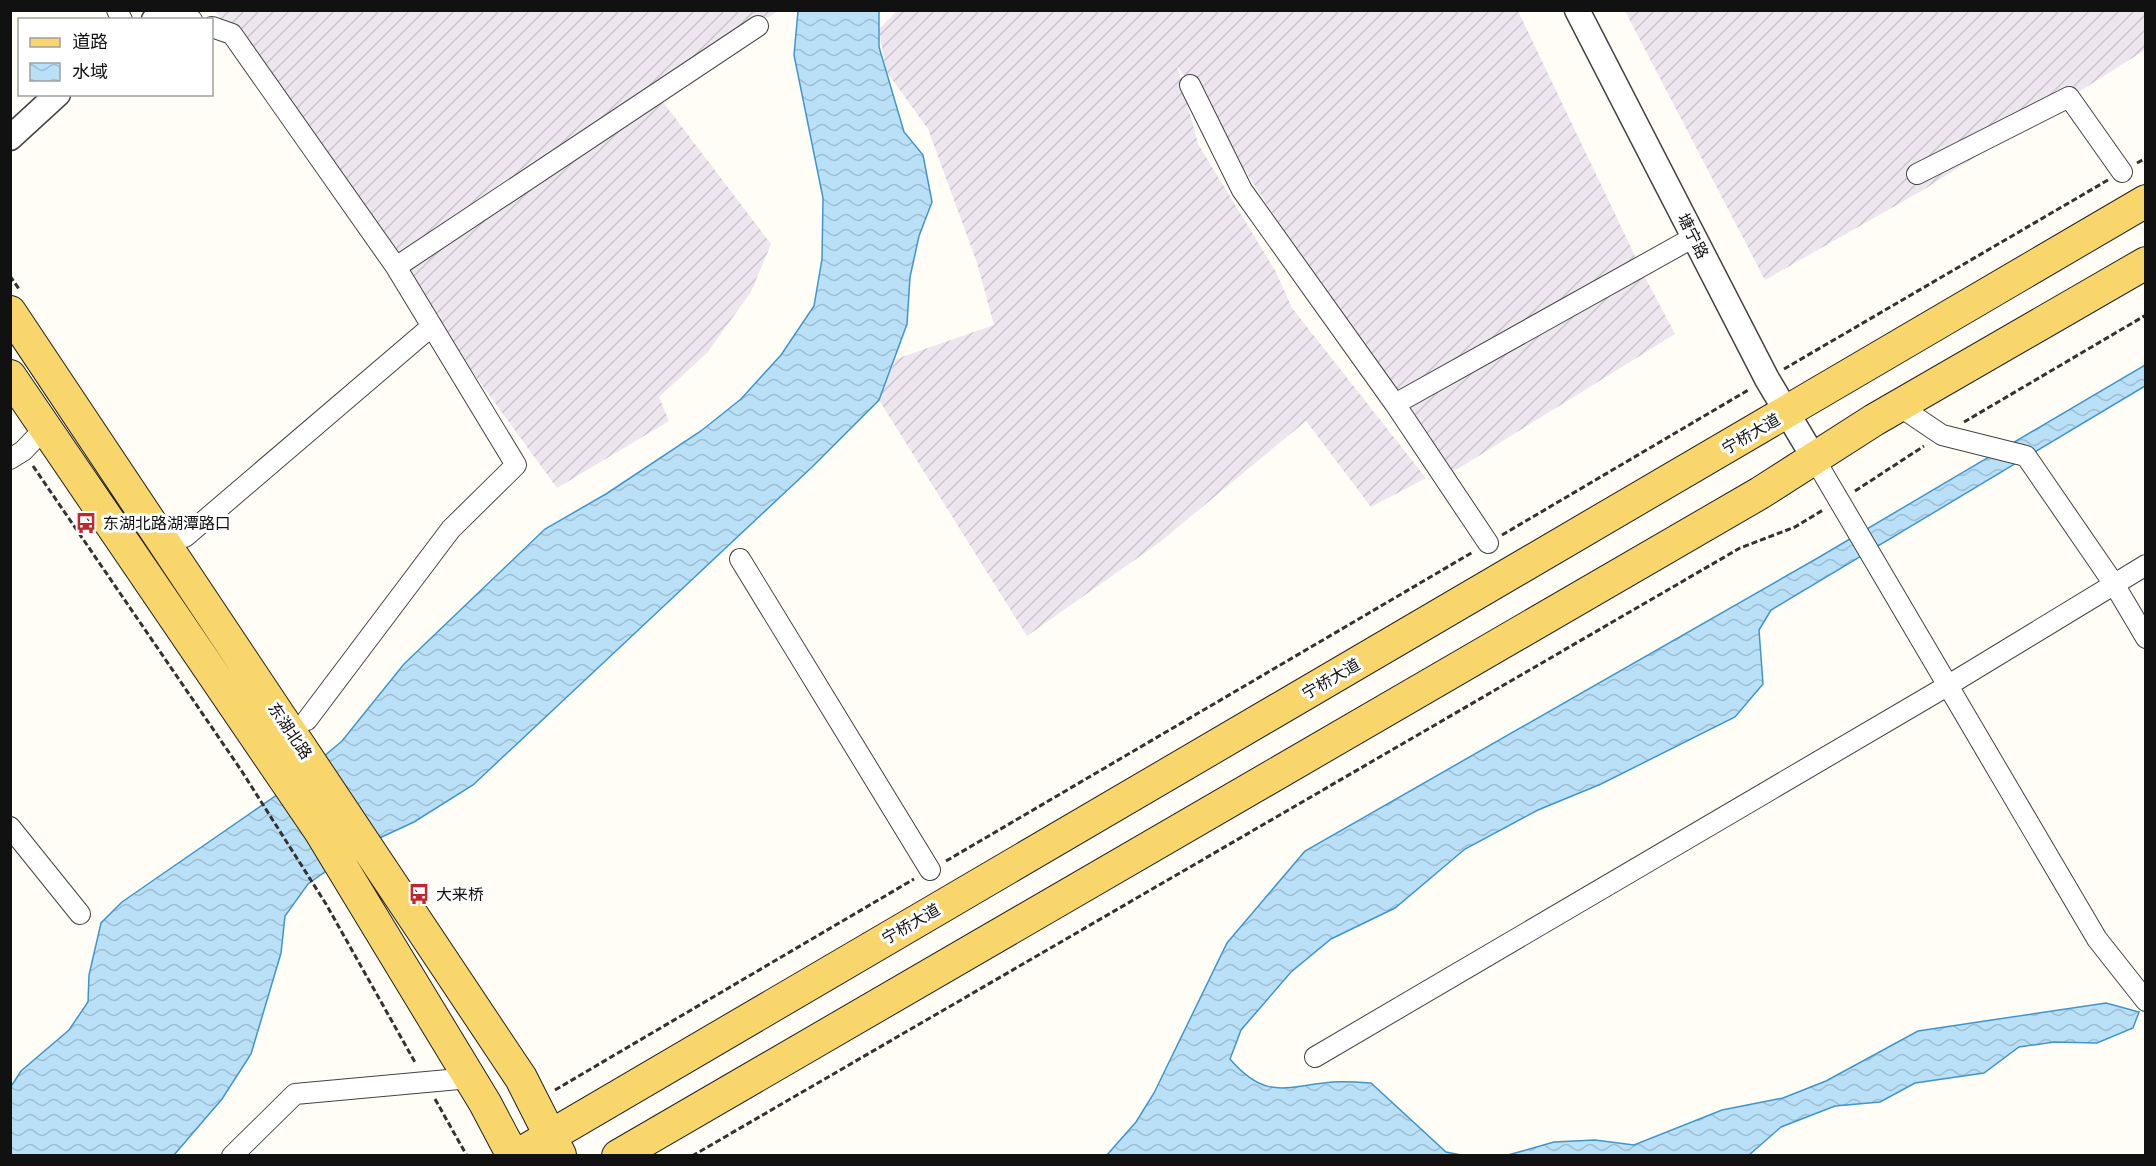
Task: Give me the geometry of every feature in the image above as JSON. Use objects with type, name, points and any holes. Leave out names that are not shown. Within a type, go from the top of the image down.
[{"type":"main road","name":"宁桥大道","points":[[514,1155],[555,1146],[2145,201]]},
{"type":"main road","points":[[618,1155],[1760,493],[1899,406],[2145,263]]},
{"type":"main road","name":"东湖北路","points":[[10,312],[299,726],[380,866],[521,1078],[555,1146]]},
{"type":"main road","name":"东湖北路","points":[[10,376],[45,428],[252,761],[320,831],[470,1078],[514,1155]]},
{"type":"street","points":[[167,10],[187,18]]},
{"type":"street","name":"塘宁路","points":[[1577,10],[1767,379],[1814,458]]},
{"type":"street","points":[[396,267],[758,26]]},
{"type":"street","points":[[213,27],[232,34],[396,267],[516,465],[451,529],[299,726]]},
{"type":"street","points":[[1190,85],[1242,190],[1395,404],[1488,543]]},
{"type":"street","points":[[10,138],[56,96]]},
{"type":"street","points":[[1917,174],[2069,97],[2122,172]]},
{"type":"street","points":[[1395,404],[1694,237]]},
{"type":"street","points":[[185,537],[432,326]]},
{"type":"street","points":[[1899,406],[1942,435],[2026,456],[2114,584],[2145,638]]},
{"type":"street","points":[[17,455],[45,428]]},
{"type":"street","points":[[1814,458],[2097,939],[2145,1001]]},
{"type":"street","points":[[740,559],[930,870]]},
{"type":"street","points":[[1315,1057],[1947,686],[2145,565]]},
{"type":"street","points":[[10,827],[80,914]]},
{"type":"street","points":[[232,1155],[295,1094],[470,1078]]},
{"type":"path","points":[[533,1102],[2145,158]]},
{"type":"path","points":[[692,1155],[1740,548],[1795,527],[1942,435],[2145,315]]},
{"type":"path","points":[[17,455],[252,761],[326,904],[467,1155]]},
{"type":"shaded area","points":[[215,11],[778,11],[420,252],[663,102],[771,244],[751,292],[707,353],[659,397],[669,421],[557,488],[396,267]]},
{"type":"shaded area","points":[[897,11],[1518,11],[1647,281],[1675,334],[1443,478],[1177,65],[1198,144],[1276,272],[1292,308],[1426,478],[1371,507],[1306,421],[1160,542],[1027,636],[879,400],[896,359],[994,325],[977,263],[928,129],[886,71],[879,29]]},
{"type":"shaded area","points":[[1625,11],[2145,11],[2145,50],[1923,190],[1765,280]]},
{"type":"water","points":[[798,11],[879,11],[879,47],[904,132],[923,155],[932,202],[919,236],[910,277],[907,324],[879,400],[812,467],[473,785],[414,822],[360,847],[308,884],[285,916],[281,953],[251,1054],[222,1099],[174,1155],[11,1155],[10,1088],[21,1071],[69,1030],[88,1002],[89,975],[101,923],[122,902],[284,790],[342,741],[404,664],[545,529],[606,494],[701,431],[741,399],[781,355],[814,306],[822,259],[823,198],[794,55]]},
{"type":"water","points":[[2145,365],[2145,386],[1771,610],[1759,630],[1763,684],[1735,717],[1601,784],[1538,810],[1465,849],[1395,908],[1331,939],[1291,972],[1241,1030],[1230,1059],[1255,1081],[1277,1088],[1338,1082],[1371,1083],[1446,1152],[1461,1155],[1106,1156],[1136,1122],[1154,1093],[1227,943],[1305,851],[1816,559]]},
{"type":"water","points":[[2106,1003],[2139,1012],[2133,1028],[2097,1043],[2054,1042],[2019,1047],[1984,1073],[1915,1083],[1880,1102],[1835,1106],[1781,1127],[1749,1155],[1508,1155],[1554,1142],[1595,1140],[1634,1145],[1722,1110],[1783,1098],[1826,1081],[1918,1031]]},
{"type":"place","name":"东湖北路湖潭路口","points":[[86,523]]},
{"type":"place","name":"大来桥","points":[[419,894]]}]
